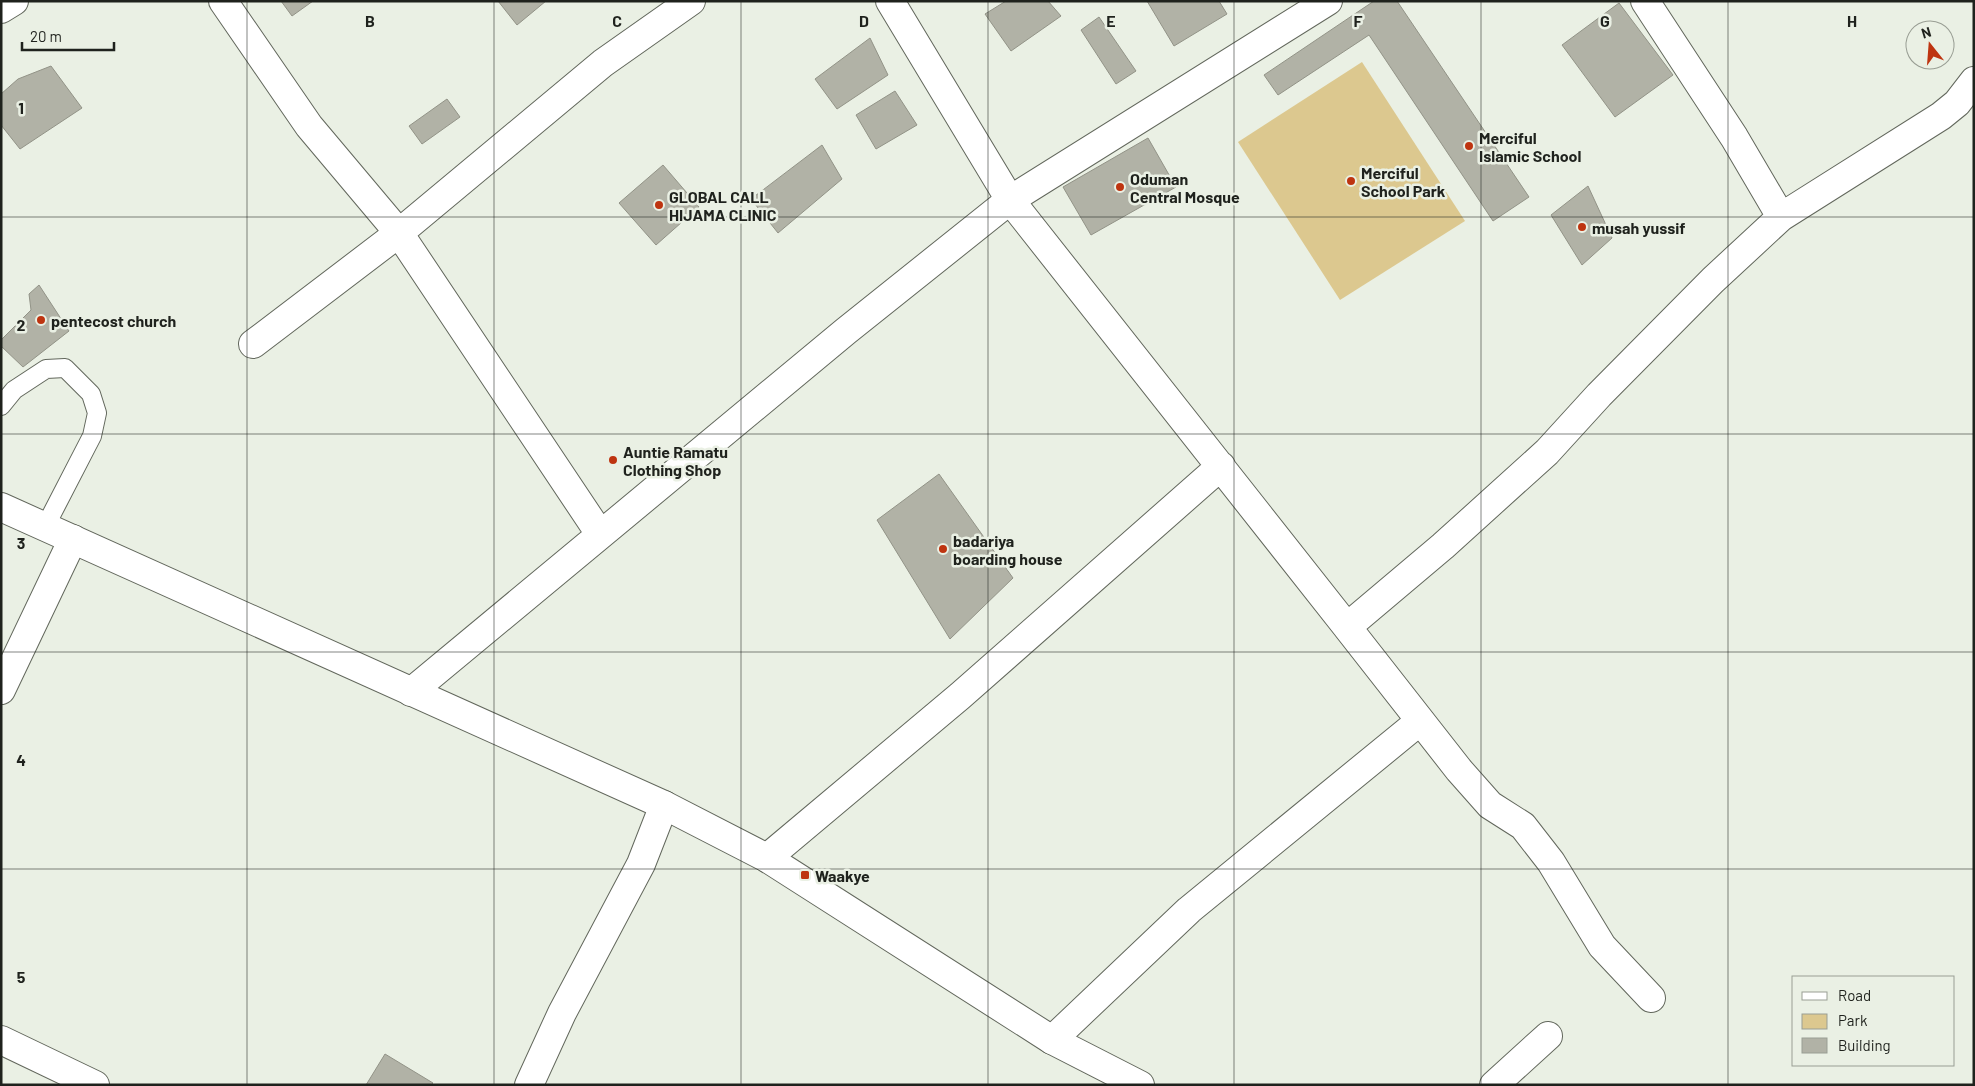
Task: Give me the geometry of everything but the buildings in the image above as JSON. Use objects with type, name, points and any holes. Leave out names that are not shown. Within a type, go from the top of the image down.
[{"type":"street","points":[[1,9],[14,1]]},
{"type":"street","points":[[224,1],[309,126],[399,233],[600,534]]},
{"type":"street","points":[[253,344],[399,233],[603,63],[691,1]]},
{"type":"street","points":[[890,1],[1010,200],[1420,720],[1490,805],[1523,826],[1551,862],[1602,946],[1651,998]]},
{"type":"street","points":[[411,692],[846,331],[1010,200],[1328,1]]},
{"type":"street","points":[[1645,1],[1734,137],[1782,217]]},
{"type":"street","points":[[1347,627],[1444,546],[1547,452],[1714,280],[1782,217],[1941,116],[1956,103],[1974,81]]},
{"type":"street","points":[[767,858],[960,696],[1221,466]]},
{"type":"street","points":[[1,507],[664,805],[767,858],[1052,1040],[1140,1085]]},
{"type":"street","points":[[1,690],[73,539]]},
{"type":"street","points":[[1052,1040],[1189,910],[1420,720]]},
{"type":"street","points":[[529,1085],[562,1013],[641,864],[664,805]]},
{"type":"street","points":[[1494,1085],[1548,1036]]},
{"type":"street","points":[[1,1040],[95,1085]]},
{"type":"lane","points":[[1,406],[14,390],[46,369],[65,368],[92,394],[97,413],[92,436],[45,526]]},
{"type":"green space","name":"Merciful School Park","points":[[1362,62],[1465,221],[1340,300],[1238,142]]},
{"type":"place","name":"Merciful Islamic School","points":[[1469,146]]},
{"type":"place","name":"Merciful School Park","points":[[1351,181]]},
{"type":"place","name":"Oduman Central Mosque","points":[[1120,187]]},
{"type":"place","name":"GLOBAL CALL HIJAMA CLINIC","points":[[659,205]]},
{"type":"place","name":"musah yussif","points":[[1582,227]]},
{"type":"place","name":"pentecost church","points":[[41,320]]},
{"type":"place","name":"Auntie Ramatu Clothing Shop","points":[[613,460]]},
{"type":"place","name":"badariya boarding house","points":[[943,549]]},
{"type":"place","name":"Waakye","points":[[805,875]]}]
